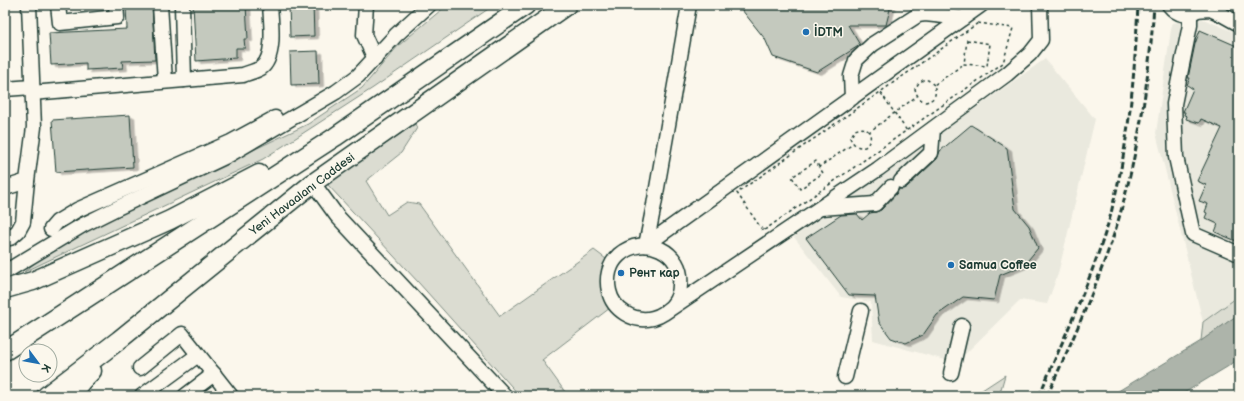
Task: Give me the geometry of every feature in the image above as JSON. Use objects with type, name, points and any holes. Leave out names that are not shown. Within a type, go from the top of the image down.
[{"type":"main road","points":[[5,351],[335,137],[526,5]]},
{"type":"main road","name":"Yeni Havaalanı Caddesi","points":[[46,396],[119,340],[313,183],[567,5]]},
{"type":"main road","points":[[5,289],[33,281],[170,220],[298,154],[335,137]]},
{"type":"main road","points":[[70,396],[119,340]]},
{"type":"street","points":[[5,239],[10,238],[18,231],[23,222],[34,128],[29,5]]},
{"type":"street","points":[[58,5],[60,23],[117,17],[116,5]]},
{"type":"street","points":[[160,5],[165,81]]},
{"type":"street","points":[[182,5],[184,80]]},
{"type":"street","points":[[5,89],[32,90],[243,75],[261,68],[269,57],[271,40],[270,5]]},
{"type":"street","points":[[366,5],[364,35],[375,59]]},
{"type":"street","points":[[5,272],[83,225],[229,155],[336,92],[358,76],[396,35],[429,5]]},
{"type":"street","points":[[646,245],[689,5]]},
{"type":"street","points":[[646,245],[852,98],[877,87],[981,5]]},
{"type":"street","points":[[664,313],[674,304],[680,292],[681,279],[678,266],[670,255],[659,248],[646,245],[635,246],[625,250],[615,259],[609,270],[607,283],[610,296],[617,307],[627,315],[640,319],[652,318],[664,313],[878,169],[1007,74],[1030,54],[1041,40],[1040,5]]},
{"type":"street","points":[[1158,5],[1171,8],[1181,14],[1196,9],[1210,10],[1239,24]]},
{"type":"street","points":[[1196,9],[1190,26],[1174,104],[1176,157],[1192,234],[1239,254]]},
{"type":"street","points":[[852,98],[851,76],[856,60],[873,44],[918,15],[925,14],[963,18]]},
{"type":"street","points":[[51,229],[57,222],[77,210],[231,142],[295,108],[352,74],[358,76]]},
{"type":"street","points":[[821,208],[874,204],[931,153],[933,129]]},
{"type":"street","points":[[5,188],[27,181]]},
{"type":"street","points":[[313,183],[337,216],[505,396]]},
{"type":"street","points":[[845,378],[861,311]]},
{"type":"street","points":[[951,373],[962,326]]},
{"type":"street","points":[[140,368],[182,334],[229,395]]},
{"type":"street","points":[[142,396],[198,355]]},
{"type":"street","points":[[185,396],[214,374]]},
{"type":"path","points":[[978,23],[1013,28],[1003,63],[763,231],[737,193],[877,87],[978,23]]},
{"type":"path","points":[[934,85],[964,64],[987,66],[990,44],[967,40],[964,64]]},
{"type":"path","points":[[923,80],[928,80],[934,85],[936,92],[935,96],[930,101],[925,102],[920,100],[915,89],[918,84],[923,80]]},
{"type":"path","points":[[877,87],[907,130]]},
{"type":"path","points":[[869,132],[917,96]]},
{"type":"path","points":[[861,128],[867,129],[869,132],[871,140],[865,147],[859,148],[853,144],[850,138],[856,130],[861,128]]},
{"type":"path","points":[[819,166],[853,144]]},
{"type":"path","points":[[816,161],[819,166],[823,173],[800,189],[792,177],[816,161]]},
{"type":"shaded area","points":[[447,5],[494,5],[373,88],[263,159],[24,272],[67,236],[308,124],[362,88],[398,46]]},
{"type":"shaded area","points":[[1203,19],[1239,34],[1239,296],[1203,322],[1156,133],[1172,23]]},
{"type":"shaded area","points":[[1045,59],[1095,119],[1058,274],[1047,304],[1020,300],[956,363],[873,340],[871,302],[841,297],[794,237]]},
{"type":"shaded area","points":[[415,124],[417,128],[401,153],[366,181],[387,215],[407,202],[419,204],[500,316],[594,250],[606,259],[603,291],[610,308],[542,360],[568,396],[520,396],[418,282],[327,184]]},
{"type":"shaded area","points":[[1239,296],[1239,314],[1201,341],[1203,322]]},
{"type":"shaded area","points":[[1239,314],[1239,359],[1227,367],[1179,396],[1110,396],[1201,341]]},
{"type":"shaded area","points":[[1005,375],[999,396],[973,396]]},
{"type":"building","points":[[126,5],[152,5],[155,60],[122,61],[123,68],[86,70],[86,63],[51,65],[49,33],[127,29]]},
{"type":"building","points":[[193,5],[246,5],[248,39],[244,39],[245,48],[236,48],[236,58],[196,61]]},
{"type":"building","points":[[289,5],[313,5],[314,36],[290,37]]},
{"type":"building","name":"İDTM","points":[[738,5],[891,5],[886,25],[848,25],[860,45],[817,72],[773,57],[765,39]]},
{"type":"building","points":[[1200,30],[1239,47],[1239,242],[1215,232],[1218,224],[1205,218],[1207,213],[1205,212],[1208,204],[1199,201],[1206,185],[1197,181],[1222,128],[1201,119],[1199,123],[1186,119],[1187,116],[1184,115],[1185,112],[1183,112],[1193,89],[1187,85],[1190,78],[1188,78],[1195,44]]},
{"type":"building","points":[[318,51],[319,84],[291,85],[290,52]]},
{"type":"building","points":[[130,115],[133,167],[56,172],[52,120]]},
{"type":"building","points":[[971,125],[1007,148],[1015,209],[1029,226],[1038,248],[1024,265],[1000,275],[994,300],[963,297],[937,315],[923,335],[906,343],[891,338],[879,322],[875,296],[849,295],[806,238],[841,215],[857,214],[862,220],[870,213],[881,210],[899,189],[907,187],[937,159],[940,151]]},
{"type":"railway","points":[[1039,396],[1084,291],[1100,249],[1111,214],[1121,169],[1128,123],[1138,5]]},
{"type":"railway","points":[[1047,396],[1075,334],[1109,250],[1124,201],[1131,173],[1146,90],[1154,5]]},
{"type":"place","name":"İDTM","points":[[806,32]]},
{"type":"place","name":"Samua Coffee","points":[[951,265]]},
{"type":"place","name":"Рент кар","points":[[621,273]]}]
